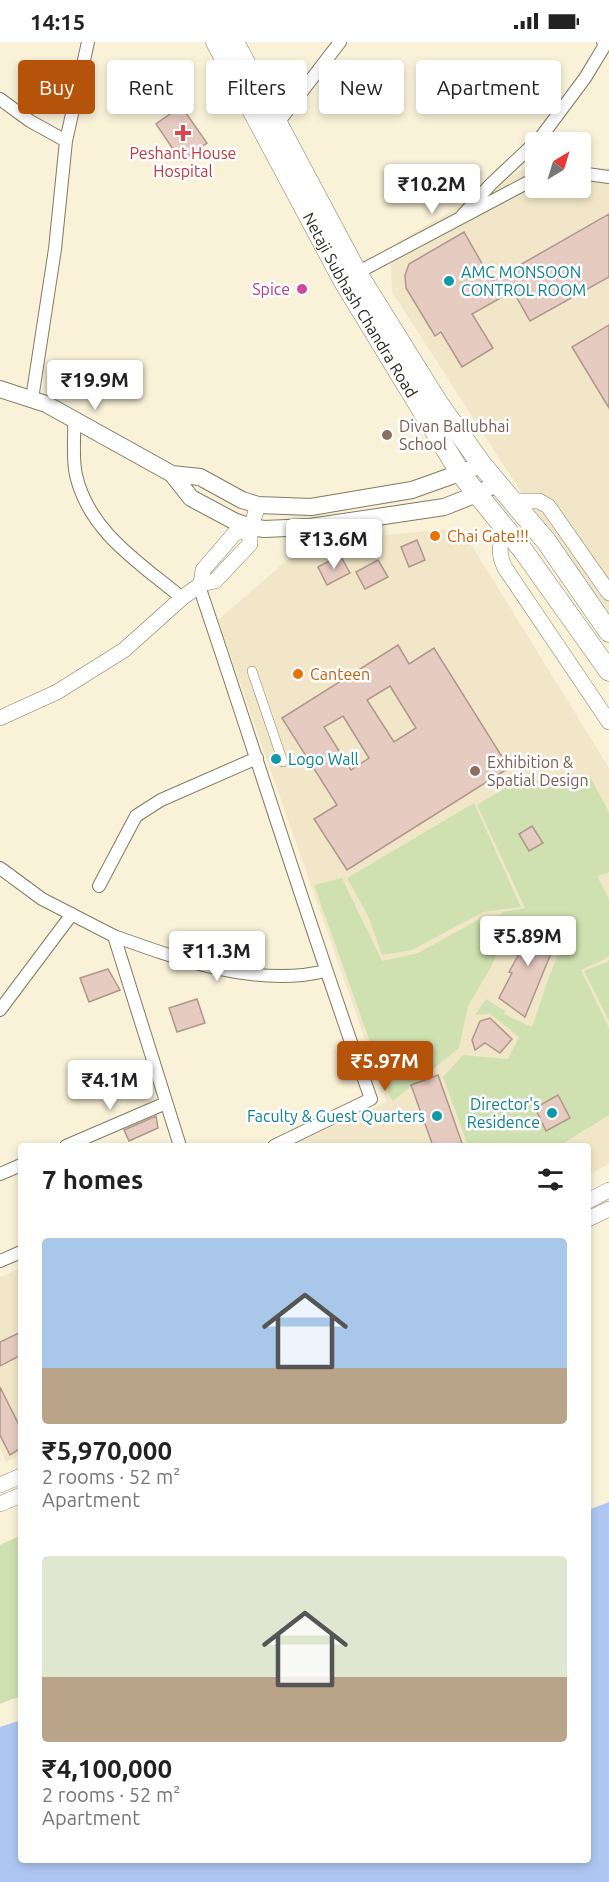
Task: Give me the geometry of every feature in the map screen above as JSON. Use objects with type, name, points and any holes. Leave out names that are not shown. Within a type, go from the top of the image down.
[{"type":"main road","name":"Netaji Subhash Chandra Road","points":[[216,42],[461,474],[506,528],[609,671]]},
{"type":"main road","name":"Netaji Subhash Chandra Road","points":[[234,42],[277,124],[350,276],[482,465],[546,541],[609,632]]},
{"type":"main road","points":[[0,389],[46,404],[74,419],[172,474],[191,498],[251,529],[310,527],[444,507],[477,495],[498,483]]},
{"type":"main road","points":[[172,474],[200,477],[258,506],[311,507],[412,490],[482,465]]},
{"type":"street","points":[[32,399],[55,249],[66,141],[88,42]]},
{"type":"street","points":[[277,124],[340,42]]},
{"type":"street","points":[[462,216],[491,184],[541,137],[585,78],[606,44]]},
{"type":"street","points":[[0,99],[30,121],[66,141]]},
{"type":"street","points":[[591,175],[609,177]]},
{"type":"street","points":[[350,276],[525,184]]},
{"type":"street","points":[[74,419],[75,474],[91,513],[109,538],[182,598]]},
{"type":"street","points":[[513,501],[540,501],[548,506],[609,592]]},
{"type":"street","points":[[258,506],[251,529],[235,533],[203,570],[200,585],[325,971],[371,1099],[280,1143]]},
{"type":"street","points":[[506,528],[499,545],[505,568],[609,722]]},
{"type":"street","points":[[0,718],[57,692],[124,650],[182,598],[200,585]]},
{"type":"street","points":[[252,671],[284,762]]},
{"type":"street","points":[[99,886],[136,816],[161,800],[257,759]]},
{"type":"street","points":[[0,868],[42,899],[114,936],[175,958],[256,975],[306,976],[325,971]]},
{"type":"street","points":[[0,1010],[72,914]]},
{"type":"street","points":[[114,936],[179,1143]]},
{"type":"street","points":[[73,1143],[166,1103]]},
{"type":"street","points":[[0,1174],[18,1166]]},
{"type":"street","points":[[591,1199],[609,1190]]},
{"type":"street","points":[[591,1218],[609,1209]]},
{"type":"street","points":[[0,1261],[18,1253]]},
{"type":"street","points":[[0,1485],[18,1477]]},
{"type":"street","points":[[0,1504],[18,1496]]},
{"type":"shaded area","points":[[525,168],[525,198],[591,198],[591,168],[609,168],[609,611],[532,509],[392,292],[391,263],[396,243]]},
{"type":"shaded area","points":[[461,528],[609,768],[609,1164],[591,1173],[591,1143],[297,1143],[387,1102],[218,620],[308,542]]},
{"type":"shaded area","points":[[18,1269],[18,1456],[6,1462],[0,1448],[0,1277]]},
{"type":"green space","points":[[591,778],[609,812],[609,873],[597,876],[609,899],[609,957],[581,970],[609,1028],[609,1115],[564,1143],[467,1143],[443,1077],[463,1055],[508,1059],[519,1037],[490,1014],[475,1015],[486,999],[505,1011],[504,1014],[532,1027],[566,936],[527,917],[519,916],[512,928],[509,928],[491,967],[468,1006],[459,1048],[393,1101],[314,885],[342,878],[382,961],[418,953],[485,916],[501,915],[502,912],[525,908],[477,805],[520,779],[572,785]]},
{"type":"green space","points":[[474,803],[521,907],[483,912],[412,950],[382,955],[368,916],[347,878]]},
{"type":"green space","points":[[609,961],[609,1021],[584,971]]},
{"type":"green space","points":[[18,1536],[18,1697],[0,1704],[0,1545]]},
{"type":"water","points":[[609,1502],[609,1882],[0,1882],[0,1727],[18,1721],[18,1863],[591,1863],[591,1509]]},
{"type":"building","points":[[170,114],[187,114],[207,143],[181,161],[156,124]]},
{"type":"building","points":[[609,214],[609,277],[530,321],[513,291],[472,314],[493,348],[462,367],[441,332],[435,336],[406,288],[405,275],[409,264],[464,232],[492,281]]},
{"type":"building","points":[[609,325],[609,408],[572,347]]},
{"type":"building","points":[[417,540],[425,560],[409,567],[401,547]]},
{"type":"building","points":[[340,555],[350,573],[327,585],[318,567]]},
{"type":"building","points":[[378,560],[388,577],[365,589],[356,572]]},
{"type":"building","points":[[398,645],[409,664],[434,648],[509,768],[347,870],[314,819],[337,805],[282,718]],"holes":[[[390,686],[416,728],[394,742],[367,700]],[[343,716],[369,758],[351,770],[324,727]]]},
{"type":"building","points":[[532,826],[543,843],[529,851],[519,834]]},
{"type":"building","points":[[523,919],[558,936],[525,1017],[499,998],[512,973],[509,972],[527,940],[516,935]]},
{"type":"building","points":[[108,969],[120,990],[89,1002],[80,978]]},
{"type":"building","points":[[197,999],[205,1023],[177,1032],[169,1008]]},
{"type":"building","points":[[490,1018],[512,1039],[500,1053],[485,1043],[475,1050],[472,1040],[480,1021]]},
{"type":"building","name":"Faculty & Guest Quarters","points":[[438,1075],[462,1143],[432,1143],[411,1085]]},
{"type":"building","name":"Director's Residence","points":[[558,1095],[570,1118],[546,1131],[535,1108]]},
{"type":"building","points":[[156,1116],[158,1128],[129,1141],[124,1130]]},
{"type":"building","points":[[18,1333],[18,1357],[0,1366],[0,1342]]},
{"type":"building","points":[[0,1387],[18,1423],[18,1450],[10,1455],[0,1435]]},
{"type":"place","name":"Peshant House Hospital","points":[[183,133]]},
{"type":"place","name":"AMC MONSOON CONTROL ROOM","points":[[449,281]]},
{"type":"place","name":"Spice","points":[[302,289]]},
{"type":"place","name":"Divan Ballubhai School","points":[[387,435]]},
{"type":"place","name":"Chai Gate!!!","points":[[435,536]]},
{"type":"place","name":"Canteen","points":[[298,674]]},
{"type":"place","name":"Logo Wall","points":[[276,759]]},
{"type":"place","name":"Exhibition & Spatial Design","points":[[475,771]]},
{"type":"place","name":"Director's Residence","points":[[552,1113]]},
{"type":"place","name":"Faculty & Guest Quarters","points":[[437,1116]]}]
